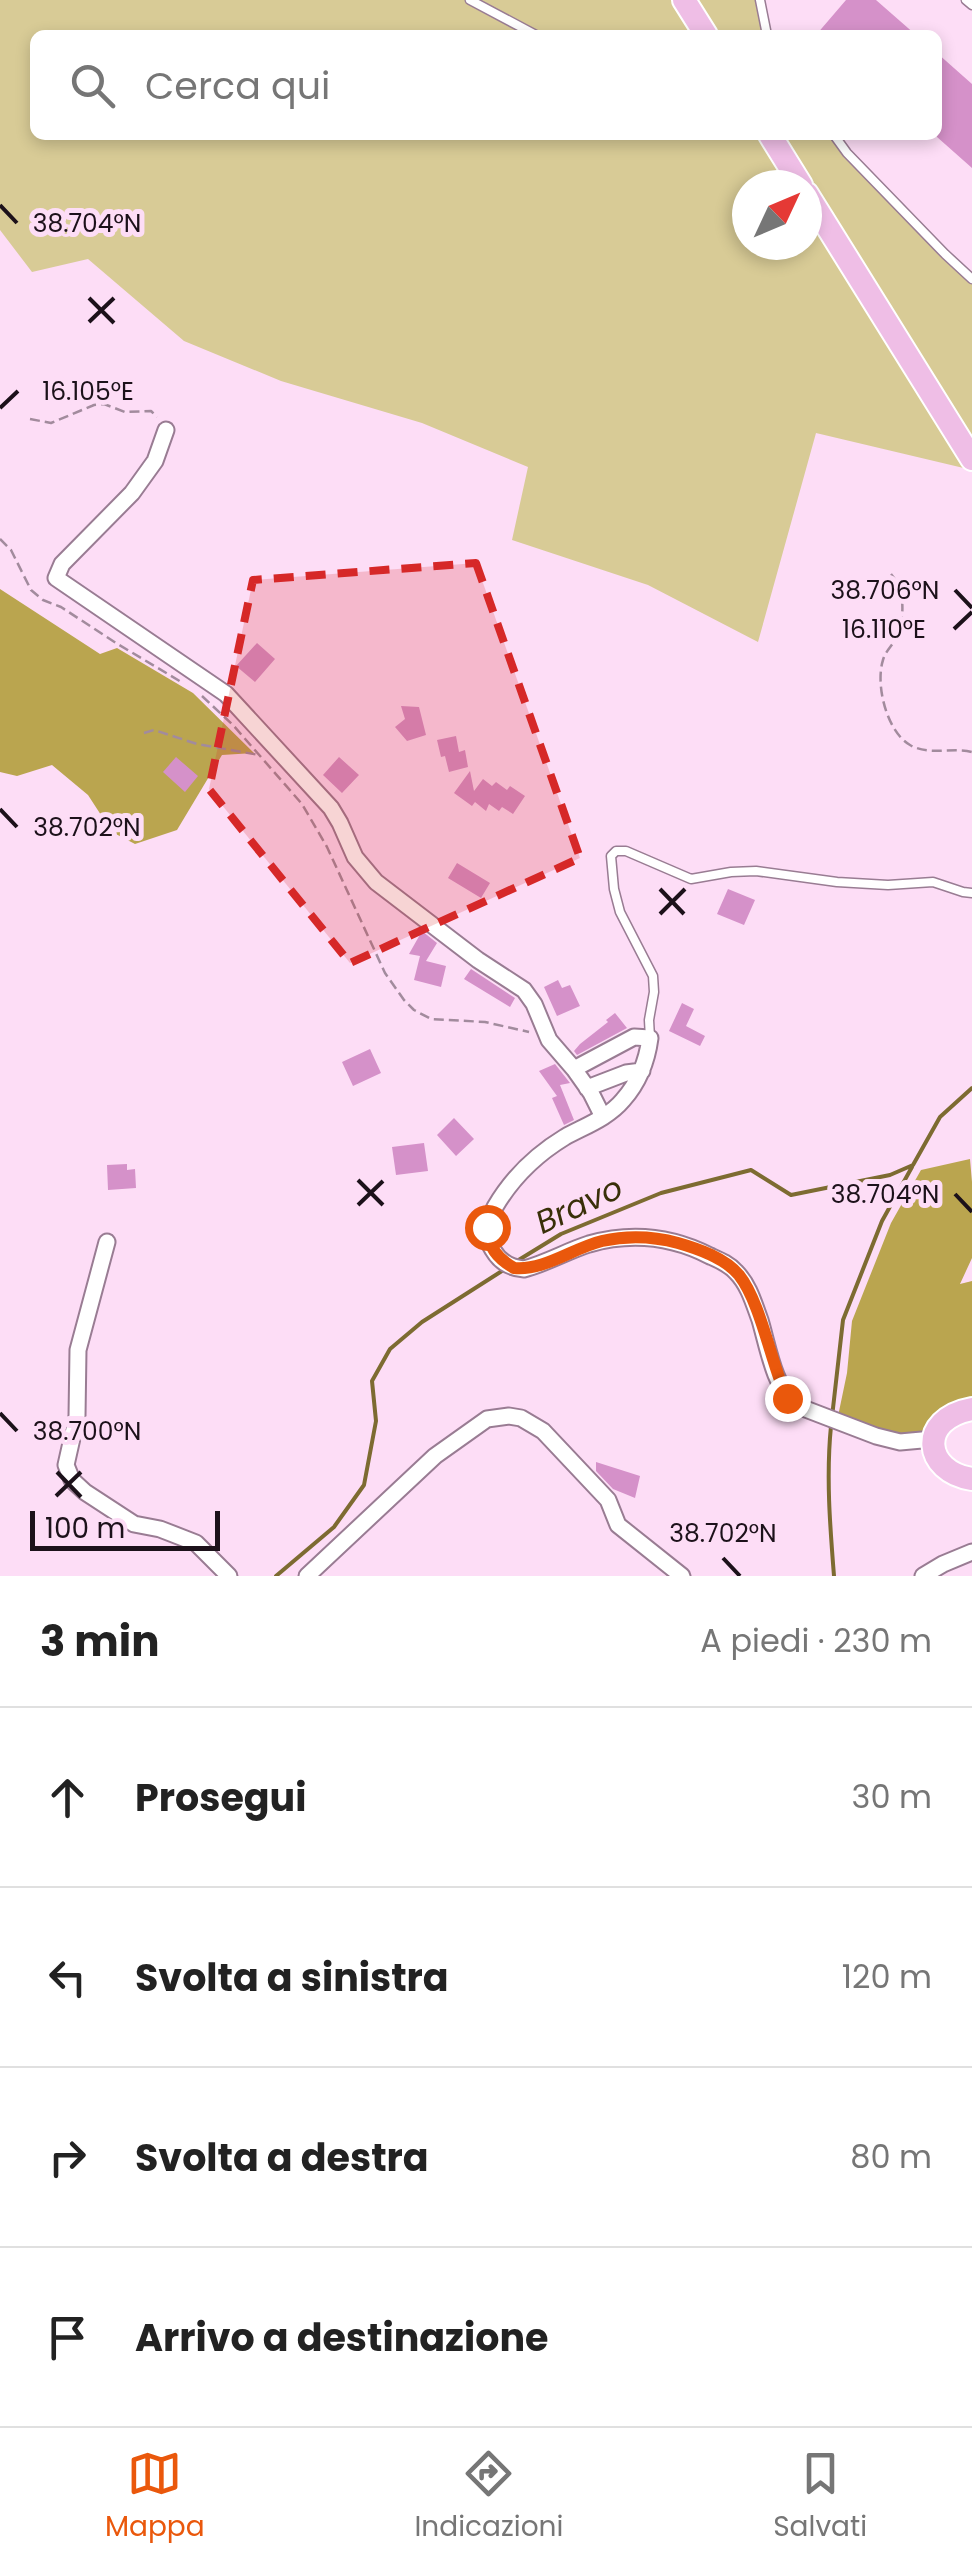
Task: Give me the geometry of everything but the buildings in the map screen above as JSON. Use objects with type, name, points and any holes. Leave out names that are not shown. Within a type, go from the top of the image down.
[{"type":"main road","points":[[684,0],[704,30]]},
{"type":"main road","points":[[694,0],[705,30]]},
{"type":"main road","points":[[775,143],[792,170]]},
{"type":"main road","points":[[822,218],[972,458]]},
{"type":"main road","points":[[972,1409],[950,1414],[939,1424],[933,1438],[935,1453],[944,1466],[958,1477],[972,1479]]},
{"type":"street","points":[[166,430],[155,461],[132,494],[62,564],[56,578],[226,694],[331,808],[365,870],[416,915],[524,990],[549,1040],[574,1069],[603,1117]]},
{"type":"street","points":[[574,1069],[634,1038],[650,1038],[642,1071],[625,1098],[603,1117],[545,1151],[524,1169],[501,1198],[487,1227],[498,1256],[510,1266],[535,1266],[584,1246],[628,1236],[656,1237],[694,1248],[726,1264],[747,1288],[787,1398],[876,1436],[900,1442],[933,1438]]},
{"type":"street","points":[[587,1088],[642,1071]]},
{"type":"street","points":[[107,1242],[78,1350],[78,1416],[66,1465],[72,1480],[85,1492],[134,1524],[196,1542],[228,1576]]},
{"type":"street","points":[[306,1576],[435,1456],[487,1419],[509,1416],[543,1430],[608,1500],[618,1525],[682,1576]]},
{"type":"street","points":[[922,1576],[972,1552]]},
{"type":"lane","points":[[470,0],[527,30]]},
{"type":"lane","points":[[760,0],[765,30]]},
{"type":"lane","points":[[966,0],[972,5]]},
{"type":"lane","points":[[837,140],[972,278]]},
{"type":"lane","points":[[650,1038],[653,976],[620,912],[612,864],[616,851],[626,850],[691,880],[756,871],[836,882],[933,882],[972,892]]},
{"type":"path","points":[[30,420],[51,423],[104,404],[125,412],[150,411],[166,430]]},
{"type":"path","points":[[0,539],[11,550],[31,590],[196,690],[261,755],[295,794],[314,825],[385,973],[414,1010],[432,1018],[500,1024],[549,1040]]},
{"type":"path","points":[[891,574],[902,591],[899,629],[881,665],[888,717],[894,729],[912,746],[972,752]]},
{"type":"path","points":[[144,733],[154,730],[197,744],[261,755]]},
{"type":"highlighted area","points":[[476,563],[580,858],[350,963],[209,789],[253,580]]},
{"type":"shaded area","points":[[0,0],[760,0],[766,30],[30,30],[30,140],[839,140],[972,279],[972,470],[816,433],[758,642],[648,585],[512,540],[528,467],[422,423],[281,381],[184,341],[88,259],[32,272],[0,230]]},
{"type":"shaded area","points":[[0,589],[100,654],[117,648],[193,693],[254,753],[222,755],[177,830],[135,844],[112,832],[88,795],[52,765],[17,776],[0,772]]},
{"type":"shaded area","points":[[970,1159],[972,1258],[960,1284],[972,1281],[972,1409],[933,1439],[900,1442],[837,1421],[852,1321],[891,1223],[921,1170]]},
{"type":"waterway","name":"Bravo","points":[[517,1261],[561,1234],[661,1193],[751,1170],[791,1195],[890,1175],[913,1165],[940,1117],[972,1088]]},
{"type":"waterway","points":[[832,1417],[843,1320],[882,1221],[912,1167]]},
{"type":"waterway","name":"Bravo","points":[[276,1576],[334,1527],[364,1485],[376,1421],[372,1381],[390,1349],[422,1322],[505,1269]]},
{"type":"waterway","points":[[831,1426],[829,1482],[834,1576]]},
{"type":"route","points":[[487,1227],[491,1247],[514,1268],[535,1266],[584,1246],[628,1236],[656,1237],[694,1248],[726,1264],[747,1288],[787,1398]]}]
